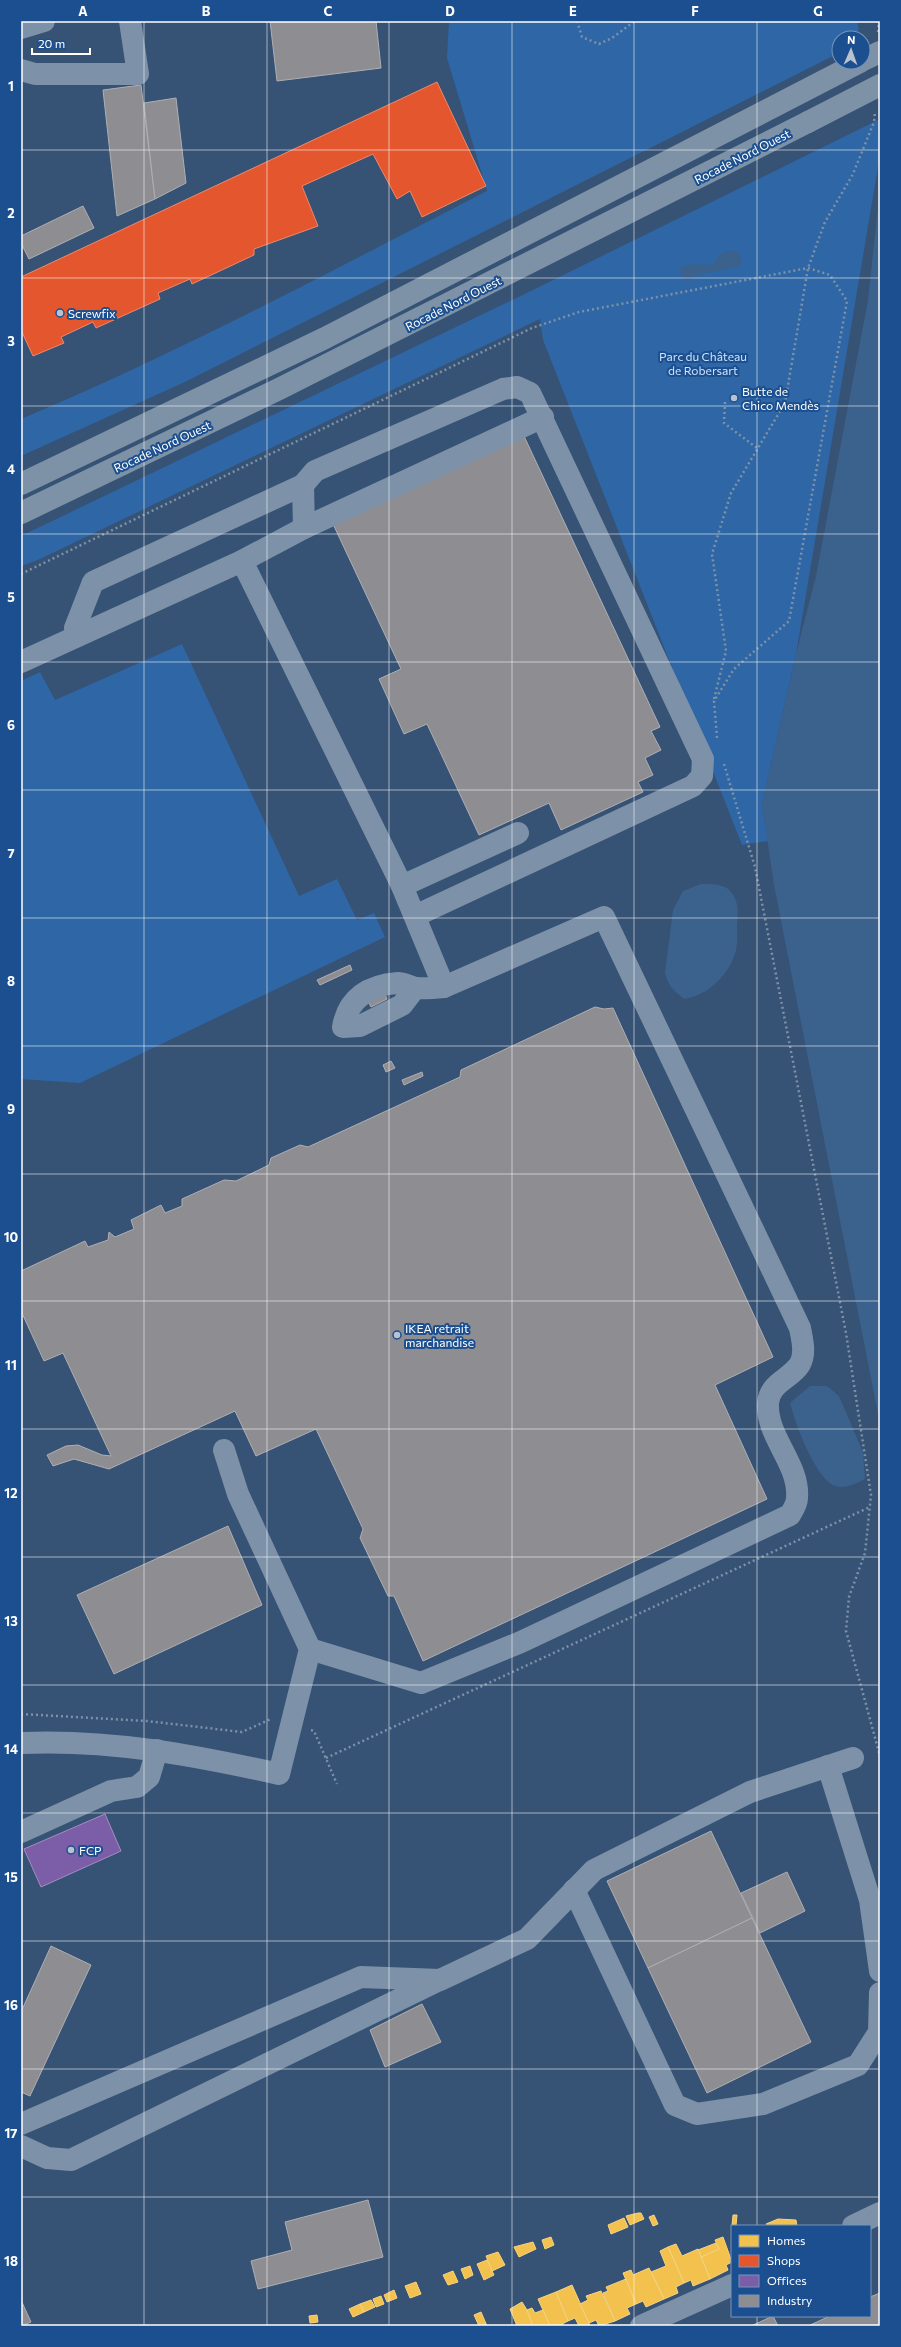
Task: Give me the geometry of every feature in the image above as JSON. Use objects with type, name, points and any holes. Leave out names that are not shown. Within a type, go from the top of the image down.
[{"type":"highway","points":[[871,52],[879,44]]},
{"type":"highway","points":[[21,484],[338,331],[844,70]]},
{"type":"highway","name":"Rocade Nord Ouest","points":[[23,512],[286,386],[880,85]]},
{"type":"highway","points":[[21,478],[97,448]]},
{"type":"street","points":[[21,28],[44,21]]},
{"type":"street","points":[[21,70],[35,74],[138,74],[130,21]]},
{"type":"street","points":[[79,635],[74,628],[93,582],[303,485],[315,471],[503,389],[517,387],[530,392],[703,759],[702,776],[692,786],[415,916]]},
{"type":"street","points":[[21,662],[242,561],[304,528],[543,417]]},
{"type":"street","points":[[303,485],[304,528]]},
{"type":"street","points":[[242,561],[402,886],[444,988]]},
{"type":"street","points":[[402,886],[518,833]]},
{"type":"street","points":[[310,1649],[421,1683],[521,1642],[790,1515],[798,1500],[796,1481],[769,1417],[768,1402],[772,1389],[800,1364],[803,1348],[800,1328],[604,917],[444,988],[415,988]]},
{"type":"street","points":[[21,1743],[80,1743],[157,1750],[279,1774],[310,1649],[238,1494],[224,1450]]},
{"type":"street","points":[[21,1832],[111,1791],[137,1787],[149,1777],[157,1750]]},
{"type":"street","points":[[21,2146],[47,2158],[72,2160],[527,1939],[594,1870],[750,1792],[852,1758]]},
{"type":"street","points":[[828,1766],[870,1900],[880,1971]]},
{"type":"street","points":[[574,1890],[675,2105],[697,2114],[762,2104],[858,2065],[879,2032],[880,1993]]},
{"type":"street","points":[[21,2124],[361,1977],[440,1980]]},
{"type":"street","points":[[855,2225],[880,2213]]},
{"type":"street","points":[[641,2326],[731,2285]]},
{"type":"path","points":[[577,21],[582,37],[599,44],[612,38],[635,21]]},
{"type":"path","points":[[879,21],[879,44]]},
{"type":"path","points":[[718,743],[714,701],[726,651],[712,554],[731,493],[785,403],[808,268],[825,222],[852,174],[874,122],[875,107]]},
{"type":"path","points":[[21,574],[532,328],[579,312],[808,268],[830,275],[847,301],[789,621],[734,669],[714,701]]},
{"type":"path","points":[[725,402],[724,423],[757,448]]},
{"type":"path","points":[[722,758],[755,867],[804,1110],[846,1333],[871,1495],[865,1553],[849,1597],[846,1631],[880,1756]]},
{"type":"path","points":[[326,1758],[870,1507]]},
{"type":"path","points":[[21,1714],[147,1721],[242,1732],[273,1718],[314,1731],[337,1784]]},
{"type":"green space","points":[[449,21],[858,21],[859,30],[831,30],[831,57],[185,382],[21,456],[21,419],[139,366],[256,310],[487,191],[447,58]]},
{"type":"green space","name":"Parc du Château de Robersart","points":[[880,119],[880,155],[796,654],[762,804],[768,841],[742,845],[543,340],[540,319],[38,560],[21,566],[21,536],[537,288]]},
{"type":"green space","points":[[182,644],[299,896],[337,879],[357,920],[374,913],[385,937],[80,1083],[21,1079],[21,681],[40,672],[55,700]]},
{"type":"shaded area","points":[[880,188],[880,1424],[774,885],[762,804],[796,654],[816,576],[868,300]]},
{"type":"shaded area","points":[[727,251],[737,252],[742,259],[739,267],[701,274],[686,281],[679,271],[683,266],[687,265],[714,264],[719,255]]},
{"type":"shaded area","points":[[701,884],[713,884],[726,887],[736,900],[738,913],[737,947],[729,967],[717,982],[702,993],[684,999],[667,981],[665,972],[673,910],[683,891]]},
{"type":"shaded area","points":[[810,1386],[827,1386],[839,1396],[863,1452],[865,1479],[845,1487],[833,1485],[819,1471],[812,1460],[796,1423],[790,1403]]},
{"type":"building: Homes","points":[[641,2213],[644,2219],[630,2225],[626,2216]]},
{"type":"building: Homes","points":[[654,2215],[658,2224],[653,2226],[649,2217]]},
{"type":"building: Homes","points":[[733,2215],[737,2215],[736,2225],[732,2225]]},
{"type":"building: Homes","points":[[624,2218],[628,2227],[611,2234],[608,2225]]},
{"type":"building: Homes","points":[[778,2219],[796,2220],[797,2225],[766,2225]]},
{"type":"building: Homes","points":[[551,2237],[554,2245],[545,2249],[542,2240]]},
{"type":"building: Homes","points":[[723,2237],[731,2262],[726,2265],[728,2270],[710,2279],[701,2257],[719,2249],[715,2240]]},
{"type":"building: Homes","points":[[533,2242],[536,2249],[519,2257],[514,2247]]},
{"type":"building: Homes","points":[[716,2243],[719,2249],[701,2257],[698,2250]]},
{"type":"building: Homes","points":[[676,2244],[682,2256],[698,2249],[710,2279],[693,2286],[691,2280],[684,2283],[668,2247]]},
{"type":"building: Homes","points":[[668,2247],[684,2283],[676,2287],[678,2293],[664,2299],[651,2272],[666,2266],[660,2251]]},
{"type":"building: Homes","points":[[498,2252],[505,2265],[492,2271],[486,2256]]},
{"type":"building: Homes","points":[[487,2260],[494,2275],[484,2280],[477,2264]]},
{"type":"building: Homes","points":[[470,2266],[473,2275],[465,2279],[461,2269]]},
{"type":"building: Homes","points":[[649,2268],[664,2299],[646,2307],[643,2301],[636,2304],[623,2273],[631,2270],[633,2275]]},
{"type":"building: Homes","points":[[453,2271],[458,2282],[448,2285],[443,2275]]},
{"type":"building: Homes","points":[[626,2279],[636,2304],[627,2308],[630,2314],[615,2321],[603,2293],[608,2291],[606,2287]]},
{"type":"building: Homes","points":[[416,2282],[421,2294],[410,2298],[405,2286]]},
{"type":"building: Homes","points":[[572,2285],[590,2326],[579,2326],[575,2318],[568,2321],[556,2292]]},
{"type":"building: Homes","points":[[394,2290],[397,2298],[387,2302],[384,2295]]},
{"type":"building: Homes","points":[[601,2291],[615,2321],[599,2326],[596,2320],[589,2323],[580,2304],[588,2300],[586,2296]]},
{"type":"building: Homes","points":[[556,2292],[568,2321],[562,2324],[563,2326],[550,2326],[538,2299]]},
{"type":"building: Homes","points":[[381,2296],[384,2304],[376,2307],[373,2299]]},
{"type":"building: Homes","points":[[371,2300],[375,2307],[364,2312],[360,2304]]},
{"type":"building: Homes","points":[[522,2302],[527,2310],[533,2326],[517,2326],[510,2309]]},
{"type":"building: Homes","points":[[360,2304],[364,2312],[353,2317],[349,2309]]},
{"type":"building: Homes","points":[[532,2308],[535,2313],[543,2310],[550,2326],[533,2326],[527,2310]]},
{"type":"building: Homes","points":[[481,2312],[487,2326],[479,2326],[474,2315]]},
{"type":"building: Homes","points":[[317,2315],[318,2322],[310,2323],[309,2316]]},
{"type":"building: Shops","points":[[437,82],[486,186],[422,217],[410,191],[397,199],[373,154],[302,186],[318,226],[254,249],[254,255],[192,284],[190,279],[158,293],[160,299],[96,328],[93,322],[61,337],[64,343],[33,356],[21,330],[21,277]]},
{"type":"building: Offices","points":[[105,1814],[121,1851],[41,1887],[24,1849]]},
{"type":"building: Industry","points":[[270,21],[376,21],[381,68],[277,81]]},
{"type":"building: Industry","points":[[141,85],[155,199],[117,216],[103,90]]},
{"type":"building: Industry","points":[[176,98],[186,183],[155,199],[144,103]]},
{"type":"building: Industry","points":[[83,206],[94,228],[29,259],[21,243],[21,236]]},
{"type":"building: Industry","points":[[524,436],[660,727],[651,731],[661,750],[645,758],[653,775],[638,782],[643,792],[561,830],[549,803],[479,835],[427,724],[404,734],[379,679],[401,669],[333,524]]},
{"type":"building: Industry","points":[[350,965],[352,970],[320,985],[317,980]]},
{"type":"building: Industry","points":[[384,992],[387,999],[371,1007],[367,999]]},
{"type":"building: Industry","name":"IKEA retrait marchandise","points":[[595,1007],[604,1009],[613,1008],[773,1357],[715,1385],[767,1499],[423,1661],[394,1596],[388,1596],[360,1538],[363,1529],[316,1429],[256,1456],[235,1411],[109,1469],[74,1459],[53,1466],[47,1455],[66,1446],[78,1445],[102,1455],[111,1456],[63,1353],[44,1361],[21,1311],[21,1271],[85,1241],[88,1247],[108,1240],[109,1232],[115,1237],[134,1229],[131,1220],[161,1205],[165,1213],[182,1206],[182,1199],[224,1180],[236,1181],[269,1165],[271,1158],[300,1145],[308,1147],[460,1077],[461,1070]]},
{"type":"building: Industry","points":[[391,1061],[395,1068],[386,1072],[383,1065]]},
{"type":"building: Industry","points":[[422,1072],[423,1076],[404,1085],[402,1080]]},
{"type":"building: Industry","points":[[228,1526],[262,1605],[114,1674],[77,1595]]},
{"type":"building: Industry","points":[[711,1831],[752,1918],[648,1968],[607,1881]]},
{"type":"building: Industry","points":[[787,1872],[805,1911],[760,1933],[741,1893]]},
{"type":"building: Industry","points":[[752,1918],[811,2042],[707,2093],[648,1968]]},
{"type":"building: Industry","points":[[51,1946],[91,1965],[30,2096],[21,2092],[21,2012]]},
{"type":"building: Industry","points":[[422,2004],[441,2042],[385,2067],[370,2030]]},
{"type":"building: Industry","points":[[368,2200],[383,2257],[258,2289],[251,2261],[292,2250],[285,2222]]},
{"type":"building: Industry","points":[[880,2293],[880,2326],[808,2326],[828,2317],[871,2317],[871,2297]]},
{"type":"building: Industry","points":[[21,2300],[31,2322],[22,2326],[21,2326]]},
{"type":"building: Industry","points":[[774,2317],[778,2326],[751,2326]]},
{"type":"place","name":"Screwfix","points":[[60,313]]},
{"type":"place","name":"Butte de Chico Mendès","points":[[734,398]]},
{"type":"place","name":"IKEA retrait marchandise","points":[[397,1335]]},
{"type":"place","name":"FCP","points":[[71,1850]]}]
